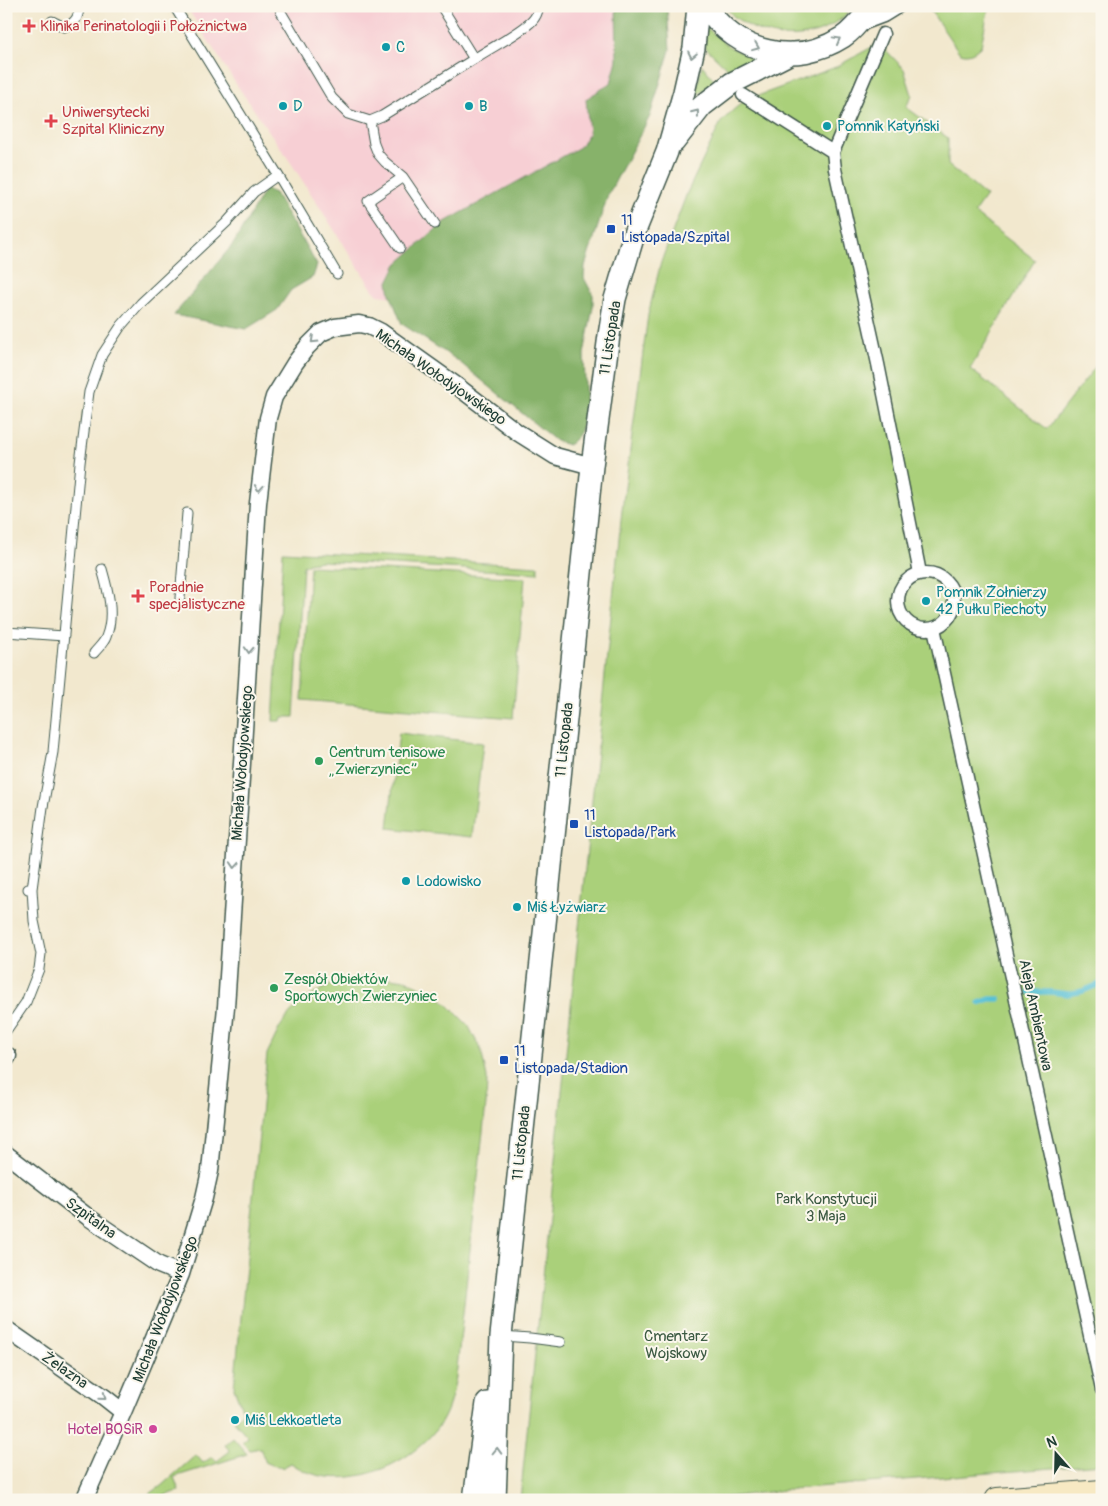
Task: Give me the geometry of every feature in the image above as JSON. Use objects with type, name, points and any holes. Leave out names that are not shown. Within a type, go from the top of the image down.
[{"type":"main road","points":[[997,1500],[1102,1492]]},
{"type":"street","name":"11 Listopada","points":[[495,1500],[501,1336],[592,466],[609,335],[615,299],[635,231],[667,152],[684,92],[694,48],[698,6]]},
{"type":"street","points":[[706,6],[714,18],[736,38],[762,50],[791,54],[810,51],[828,45],[845,36],[859,23],[872,6]]},
{"type":"street","points":[[859,23],[883,14],[896,6]]},
{"type":"street","points":[[883,34],[833,152],[920,573]]},
{"type":"street","name":"11 Listopada","points":[[667,152],[702,106],[732,83],[791,54]]},
{"type":"street","points":[[743,95],[833,152]]},
{"type":"street","name":"Michała Wołodyjowskiego","points":[[84,1500],[182,1274],[210,1171],[226,997],[258,503],[268,418],[274,397],[307,347],[321,333],[335,327],[359,324],[369,326],[381,332],[457,386],[517,432],[555,456],[592,466]]},
{"type":"street","points":[[920,573],[935,574],[942,577],[947,582],[954,596],[950,616],[941,625],[934,628],[921,629],[914,627],[903,618],[898,605],[899,591],[902,585],[920,573]]},
{"type":"street","name":"Aleja Ambientowa","points":[[934,628],[1102,1390]]},
{"type":"street","name":"Szpitalna","points":[[6,1154],[88,1217],[159,1265],[182,1274]]},
{"type":"street","name":"Żelazna","points":[[6,1329],[104,1396],[123,1412]]},
{"type":"street","name":"11 Listopada","points":[[474,1500],[484,1414],[501,1336]]},
{"type":"lane","points":[[52,21],[64,27],[71,24],[77,18],[79,6]]},
{"type":"lane","points":[[174,6],[337,274]]},
{"type":"lane","points":[[441,6],[474,59]]},
{"type":"lane","points":[[279,8],[332,98],[348,114],[370,121],[382,116],[522,29],[532,20],[539,6]]},
{"type":"lane","points":[[370,121],[374,144],[378,154],[402,178],[435,224]]},
{"type":"lane","points":[[6,1031],[26,1002],[39,969],[41,954],[30,889],[53,752],[80,463],[89,392],[102,355],[120,326],[141,303],[227,222],[254,192],[278,175]]},
{"type":"lane","points":[[400,248],[368,201],[402,178]]},
{"type":"lane","points":[[180,598],[187,513]]},
{"type":"lane","points":[[94,653],[106,638],[110,623],[110,602],[102,569]]},
{"type":"lane","points":[[6,632],[64,636]]},
{"type":"lane","points":[[501,1336],[560,1342]]},
{"type":"shaded area","points":[[186,6],[665,6],[622,166],[401,298],[378,295],[373,290]]},
{"type":"green space","points":[[616,6],[667,6],[670,50],[650,116],[608,195],[585,266],[584,278],[593,295],[593,307],[584,354],[586,414],[578,436],[569,445],[556,441],[457,360],[402,324],[390,294],[388,282],[397,264],[443,223],[580,147],[589,133],[586,99],[611,83],[617,60]]},
{"type":"green space","points":[[725,6],[854,6],[842,19],[825,29],[800,36],[788,36],[762,32],[750,27],[731,14]]},
{"type":"green space","points":[[937,6],[989,6],[981,46],[971,53],[959,52],[930,10]]},
{"type":"green space","points":[[706,27],[730,47],[754,59],[731,72],[704,46]]},
{"type":"green space","name":"Park Konstytucji 3 Maja","points":[[879,43],[904,69],[912,95],[906,107],[948,138],[948,165],[986,196],[974,213],[1035,260],[970,369],[1047,429],[1100,361],[1102,361],[1102,1464],[792,1489],[704,1500],[520,1500],[622,510],[648,315],[661,262],[687,193],[721,122],[744,101],[836,67]]},
{"type":"green space","points":[[702,65],[716,82],[695,96]]},
{"type":"green space","points":[[265,189],[275,193],[317,265],[313,277],[291,290],[277,310],[246,329],[174,315],[234,243]]},
{"type":"green space","points":[[283,551],[538,566],[538,573],[321,561],[303,566],[294,717],[282,717],[281,721],[273,721]]},
{"type":"green space","points":[[310,566],[525,578],[513,718],[302,700]]},
{"type":"green space","points":[[399,733],[483,743],[472,837],[388,828]]},
{"type":"green space","points":[[373,976],[406,980],[439,996],[468,1025],[481,1050],[487,1078],[486,1104],[456,1377],[447,1411],[442,1421],[429,1437],[413,1452],[394,1463],[373,1472],[352,1477],[330,1477],[310,1473],[291,1463],[282,1468],[266,1463],[260,1448],[250,1450],[242,1442],[248,1437],[234,1421],[243,1412],[234,1388],[267,1054],[285,1020],[292,1011],[309,997],[339,982]]},
{"type":"green space","points":[[233,1438],[247,1454],[174,1477],[179,1491],[150,1500],[141,1500],[161,1486],[196,1455],[203,1463],[212,1457],[217,1461],[230,1451],[225,1445]]},
{"type":"waterway","points":[[1029,992],[1068,994],[1083,991],[1102,983]]},
{"type":"waterway","points":[[979,1003],[990,999],[999,999]]},
{"type":"place","name":"Klinika Perinatologii i Położnictwa","points":[[29,26]]},
{"type":"place","name":"C","points":[[386,47]]},
{"type":"place","name":"D","points":[[283,106]]},
{"type":"place","name":"B","points":[[469,106]]},
{"type":"place","name":"Uniwersytecki Szpital Kliniczny","points":[[51,121]]},
{"type":"place","name":"Pomnik Katyński","points":[[827,126]]},
{"type":"place","name":"11 Listopada/Szpital","points":[[611,229]]},
{"type":"place","name":"Poradnie specjalistyczne","points":[[138,596]]},
{"type":"place","name":"Pomnik Żołnierzy 42 Pułku Piechoty","points":[[926,601]]},
{"type":"place","name":"Centrum tenisowe „Zwierzyniec”","points":[[319,761]]},
{"type":"place","name":"11 Listopada/Park","points":[[574,824]]},
{"type":"place","name":"Lodowisko","points":[[406,881]]},
{"type":"place","name":"Miś Łyżwiarz","points":[[517,907]]},
{"type":"place","name":"Zespół Obiektów Sportowych Zwierzyniec","points":[[274,988]]},
{"type":"place","name":"11 Listopada/Stadion","points":[[504,1060]]},
{"type":"place","name":"Miś Lekkoatleta","points":[[235,1420]]},
{"type":"place","name":"Hotel BOSiR","points":[[153,1429]]},
{"type":"park label","name":"Cmentarz Wojskowy","points":[[676,1344]]}]
